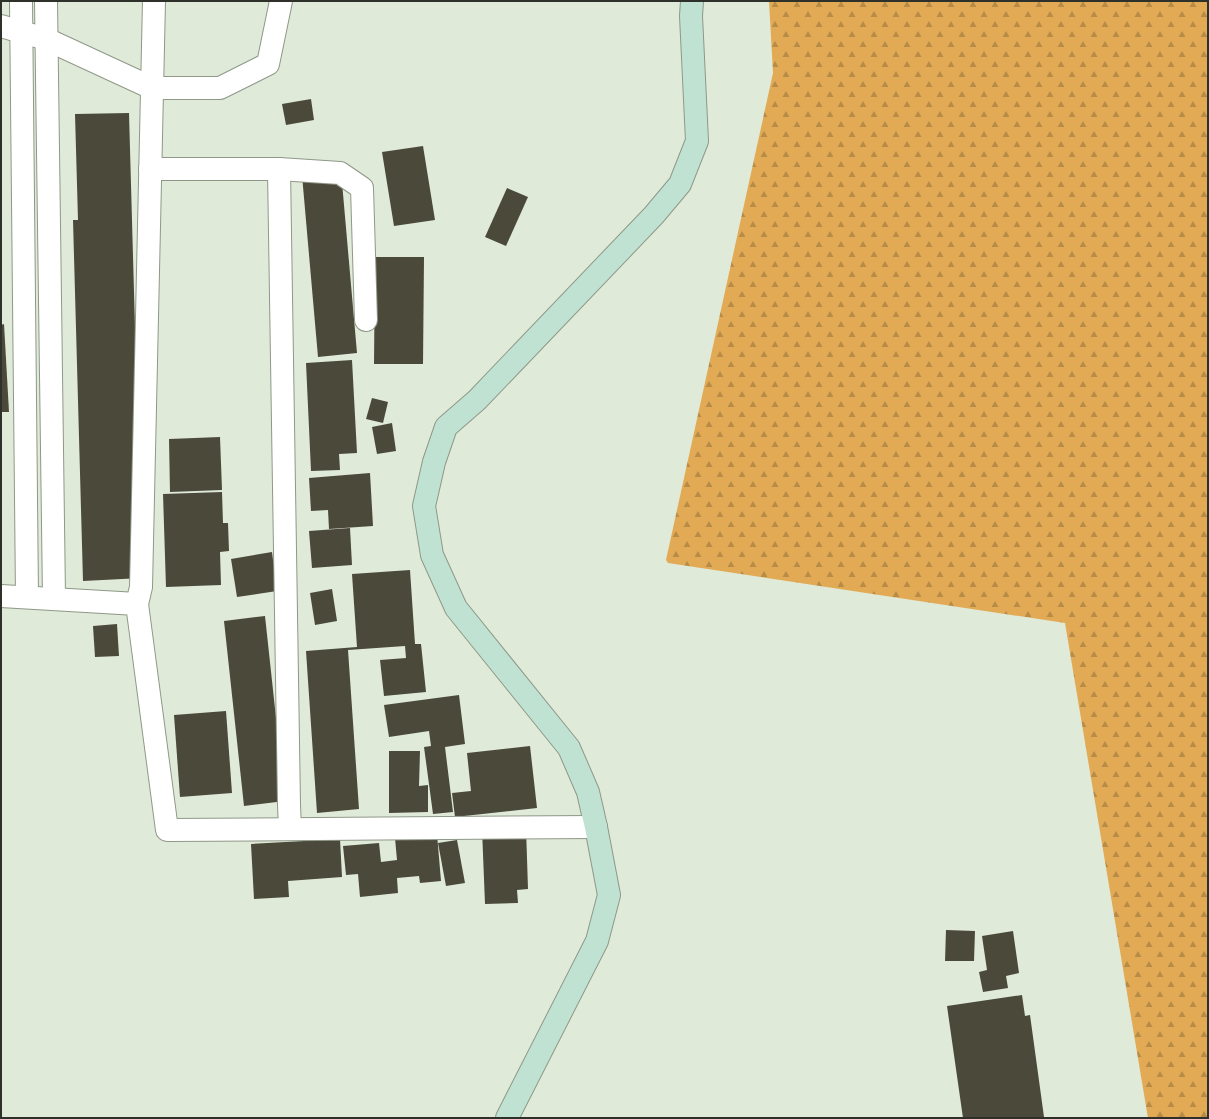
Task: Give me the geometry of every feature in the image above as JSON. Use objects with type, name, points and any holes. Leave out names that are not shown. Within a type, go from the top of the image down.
[{"type":"main road","points":[[507,1118],[597,941],[609,895],[588,792],[569,748],[456,608],[432,555],[424,506],[434,462],[446,428],[478,400],[654,215],[680,184],[697,141],[691,16],[692,1]]},
{"type":"street","points":[[21,1],[27,597]]},
{"type":"street","points":[[46,1],[54,598]]},
{"type":"street","points":[[154,1],[141,587],[138,604],[167,830],[596,827]]},
{"type":"street","points":[[1,26],[46,39],[152,88],[220,88],[268,64],[281,1]]},
{"type":"street","points":[[150,169],[279,169],[340,173],[362,188],[366,320]]},
{"type":"street","points":[[279,169],[290,829]]},
{"type":"street","points":[[1,596],[138,604]]},
{"type":"green space","points":[[769,1],[1208,1],[1208,1118],[1148,1118],[1065,623],[668,563],[666,560],[773,73]]},
{"type":"building","points":[[311,99],[314,120],[286,125],[282,104]]},
{"type":"building","points":[[129,113],[142,578],[83,581],[73,220],[78,220],[75,114]]},
{"type":"building","points":[[423,146],[435,220],[394,226],[382,152]]},
{"type":"building","points":[[341,171],[357,353],[318,357],[302,175]]},
{"type":"building","points":[[507,188],[528,197],[506,246],[485,237]]},
{"type":"building","points":[[375,257],[424,257],[423,364],[374,364]]},
{"type":"building","points":[[4,324],[9,412],[1,412],[1,325]]},
{"type":"building","points":[[352,360],[357,453],[339,454],[340,470],[311,471],[306,363]]},
{"type":"building","points":[[372,398],[388,402],[383,423],[366,419]]},
{"type":"building","points":[[392,423],[396,451],[377,454],[372,427]]},
{"type":"building","points":[[220,437],[222,490],[170,492],[169,439]]},
{"type":"building","points":[[370,473],[373,526],[329,529],[328,510],[311,511],[309,478]]},
{"type":"building","points":[[222,492],[223,523],[228,523],[229,551],[220,552],[221,585],[166,587],[163,494]]},
{"type":"building","points":[[350,528],[352,565],[312,568],[309,531]]},
{"type":"building","points":[[272,552],[277,591],[237,597],[231,559]]},
{"type":"building","points":[[410,570],[415,644],[421,644],[426,692],[384,696],[380,660],[406,658],[405,646],[348,650],[359,809],[317,813],[306,651],[357,647],[352,574]]},
{"type":"building","points":[[332,589],[337,621],[315,625],[310,593]]},
{"type":"building","points":[[265,616],[285,801],[244,806],[224,621]]},
{"type":"building","points":[[117,624],[119,656],[95,657],[93,626]]},
{"type":"building","points":[[459,695],[465,744],[445,747],[453,812],[433,814],[424,747],[431,746],[429,731],[389,737],[384,705]]},
{"type":"building","points":[[226,711],[232,793],[180,797],[174,715]]},
{"type":"building","points":[[530,746],[537,808],[455,817],[452,793],[471,791],[467,753]]},
{"type":"building","points":[[389,751],[420,751],[419,786],[428,785],[428,812],[389,813]]},
{"type":"building","points":[[526,828],[528,889],[517,890],[518,903],[485,904],[482,829]]},
{"type":"building","points":[[437,834],[441,881],[420,883],[419,876],[397,878],[398,893],[360,897],[358,874],[346,875],[343,846],[379,843],[381,862],[397,860],[395,838]]},
{"type":"building","points":[[340,839],[342,877],[288,881],[289,897],[254,899],[251,844]]},
{"type":"building","points":[[457,840],[465,883],[446,886],[438,843]]},
{"type":"building","points":[[946,930],[975,931],[974,961],[945,961]]},
{"type":"building","points":[[1013,931],[1019,973],[1006,976],[1008,988],[983,992],[979,972],[987,970],[982,936]]},
{"type":"building","points":[[1022,995],[1025,1016],[1030,1015],[1044,1117],[963,1118],[947,1006]]}]
